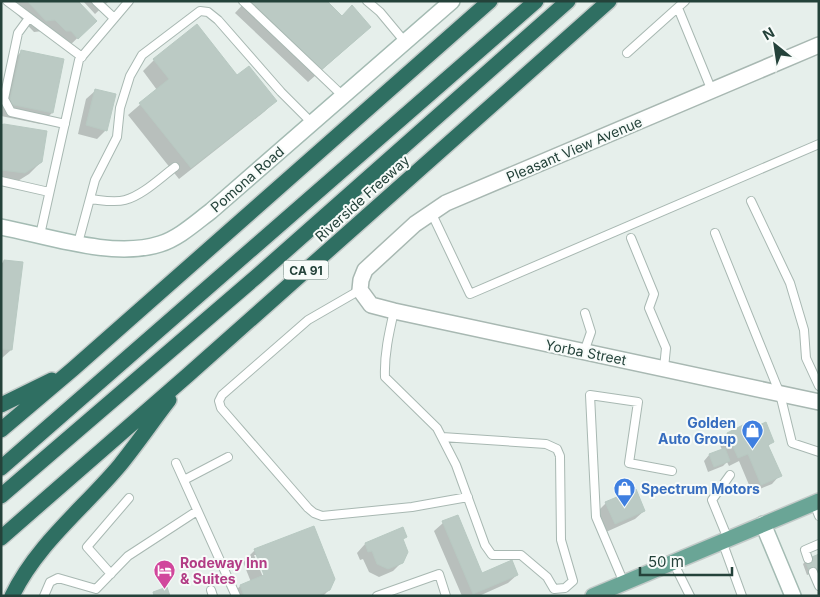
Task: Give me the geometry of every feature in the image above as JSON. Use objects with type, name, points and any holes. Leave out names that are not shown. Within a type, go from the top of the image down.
[{"type":"highway","points":[[1,430],[73,369],[490,1]]},
{"type":"highway","points":[[1,468],[536,1]]},
{"type":"highway","points":[[1,496],[256,277],[568,1]]},
{"type":"highway","name":"Riverside Freeway","points":[[1,538],[188,375],[609,1]]},
{"type":"highway","points":[[1,405],[73,369]]},
{"type":"highway","points":[[12,596],[44,548],[120,465],[188,375]]},
{"type":"main road","points":[[593,596],[763,524],[817,507]]},
{"type":"street","name":"Pomona Road","points":[[1,227],[109,250],[135,249],[160,244],[186,230],[205,216],[452,1]]},
{"type":"street","name":"Pleasant View Avenue","points":[[360,290],[365,270],[415,224],[431,212],[460,197],[819,44]]},
{"type":"street","name":"Yorba Street","points":[[360,290],[371,305],[394,311],[819,402]]},
{"type":"street","points":[[763,524],[793,596]]},
{"type":"lane","points":[[7,1],[82,57]]},
{"type":"lane","points":[[96,1],[114,18]]},
{"type":"lane","points":[[40,235],[79,60],[129,1]]},
{"type":"lane","points":[[243,1],[343,96]]},
{"type":"lane","points":[[628,53],[685,1]]},
{"type":"lane","points":[[372,3],[405,42]]},
{"type":"lane","points":[[678,8],[712,91]]},
{"type":"lane","points":[[78,243],[95,180],[118,137],[120,108],[130,76],[142,55],[200,11],[208,12],[218,20],[281,92],[312,123]]},
{"type":"lane","points":[[29,18],[18,33],[4,99],[11,112],[65,124]]},
{"type":"lane","points":[[431,212],[470,294],[819,144]]},
{"type":"lane","points":[[90,199],[125,200],[136,195],[175,168]]},
{"type":"lane","points":[[1,181],[49,192]]},
{"type":"lane","points":[[751,201],[790,283],[804,330],[806,358],[819,386]]},
{"type":"lane","points":[[715,233],[780,394],[792,442],[819,452]]},
{"type":"lane","points":[[631,238],[654,294],[649,308],[666,348],[664,368]]},
{"type":"lane","points":[[360,290],[308,320],[222,394],[219,401],[221,408],[308,508],[322,516],[468,498]]},
{"type":"lane","points":[[394,311],[384,364],[385,377],[437,428],[456,465],[485,545],[492,555],[521,555],[547,577],[554,589],[567,592],[572,581],[561,540],[560,456],[557,449],[546,444],[442,437]]},
{"type":"lane","points":[[584,313],[590,332],[584,352]]},
{"type":"lane","points":[[624,582],[596,517],[590,395],[638,402],[629,463],[672,471]]},
{"type":"lane","points":[[184,480],[228,457]]},
{"type":"lane","points":[[176,463],[236,596]]},
{"type":"lane","points":[[730,475],[712,500],[742,596]]},
{"type":"lane","points":[[111,574],[87,547],[129,498]]},
{"type":"lane","points":[[44,596],[50,582],[58,578],[96,589],[128,556],[198,511]]},
{"type":"lane","points":[[808,559],[805,550],[819,545]]},
{"type":"lane","points":[[674,562],[690,596]]},
{"type":"lane","points":[[813,572],[819,586]]},
{"type":"lane","points":[[377,596],[439,574],[446,596]]},
{"type":"building","points":[[27,1],[78,1],[97,21],[78,39],[71,31],[66,31],[55,20],[46,21]]},
{"type":"building","points":[[246,1],[327,1],[342,16],[352,5],[371,27],[320,71]]},
{"type":"building","points":[[197,24],[237,75],[249,66],[277,101],[191,168],[139,103],[169,79],[153,59]]},
{"type":"building","points":[[21,50],[64,59],[53,113],[9,104]]},
{"type":"building","points":[[95,89],[116,94],[107,131],[86,125]]},
{"type":"building","points":[[1,125],[47,131],[42,162],[25,173],[1,170]]},
{"type":"building","points":[[4,260],[23,262],[12,350],[1,349],[1,280]]},
{"type":"building","name":"Golden Auto Group","points":[[766,422],[774,442],[768,445],[782,476],[761,485],[748,454],[738,458],[727,433],[743,425],[746,431]]},
{"type":"building","points":[[725,448],[730,461],[714,467],[709,454]]},
{"type":"building","name":"Spectrum Motors","points":[[636,489],[645,511],[615,524],[605,502]]},
{"type":"building","points":[[458,515],[482,573],[512,560],[518,575],[473,594],[442,521]]},
{"type":"building","points":[[314,526],[335,579],[330,590],[316,596],[244,596],[240,585],[264,575],[254,549]]},
{"type":"building","points":[[403,527],[407,537],[403,539],[408,552],[403,563],[388,569],[377,564],[372,551],[368,552],[365,543]]},
{"type":"building","points":[[819,554],[819,570],[810,573],[805,560]]},
{"type":"building","name":"Rodeway Inn & Suites","points":[[167,587],[170,596],[154,596],[153,592]]},
{"type":"place","name":"Golden Auto Group","points":[[752,449]]},
{"type":"place","name":"Spectrum Motors","points":[[625,507]]},
{"type":"place","name":"Rodeway Inn & Suites","points":[[164,589]]}]
